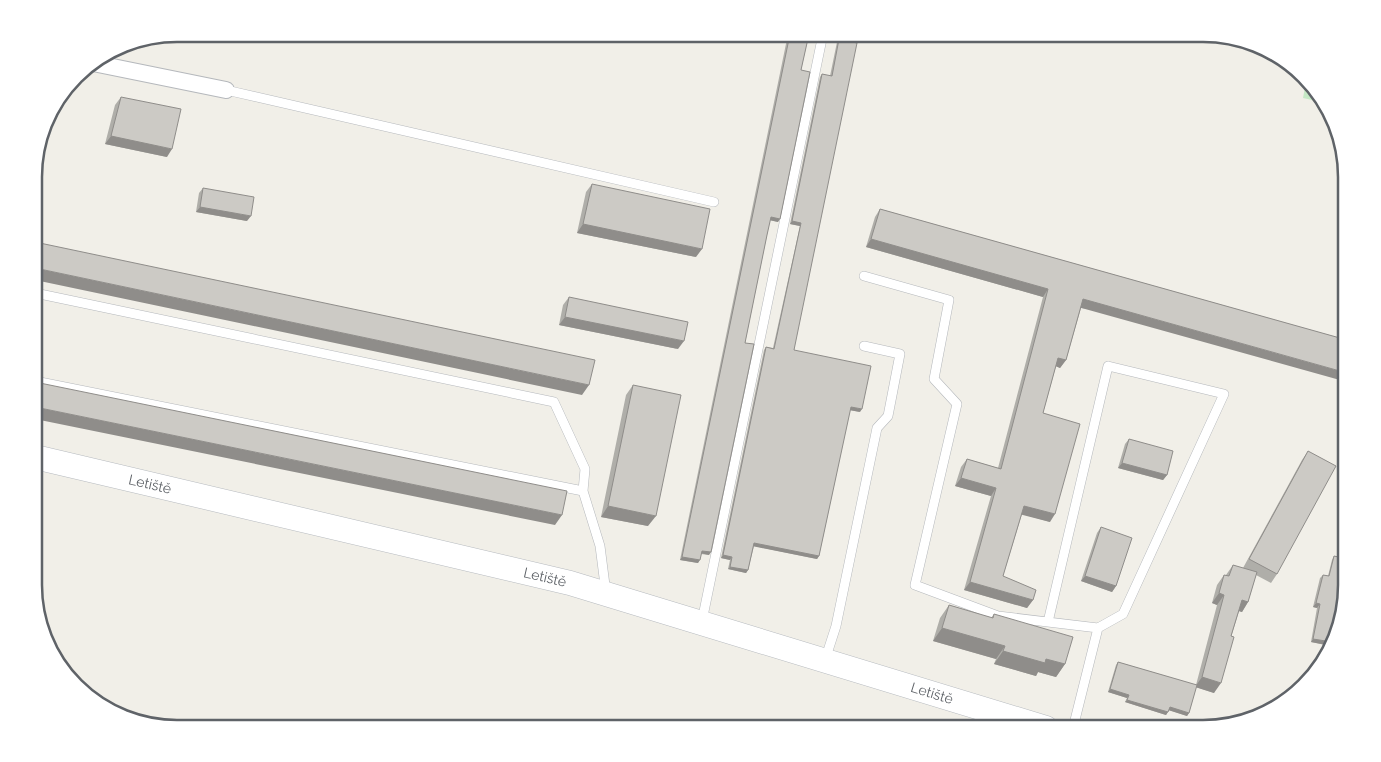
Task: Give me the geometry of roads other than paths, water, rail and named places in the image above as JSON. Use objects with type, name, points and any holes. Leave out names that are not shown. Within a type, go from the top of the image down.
[{"type":"street","points":[[103,65],[226,90]]},
{"type":"street","name":"Letiště","points":[[42,459],[570,582],[1017,719]]},
{"type":"lane","points":[[702,623],[821,42]]},
{"type":"lane","points":[[226,90],[714,202]]},
{"type":"lane","points":[[864,276],[949,300],[934,379],[957,404],[915,585],[998,616],[1048,622],[1098,628],[1123,614],[1224,394],[1108,366],[1048,622]]},
{"type":"lane","points":[[43,296],[554,402],[585,469],[583,491],[600,546],[606,593]]},
{"type":"lane","points":[[825,661],[836,626],[877,428],[888,416],[900,354],[864,346]]},
{"type":"lane","points":[[42,383],[583,491]]},
{"type":"lane","points":[[1075,719],[1098,628]]}]
